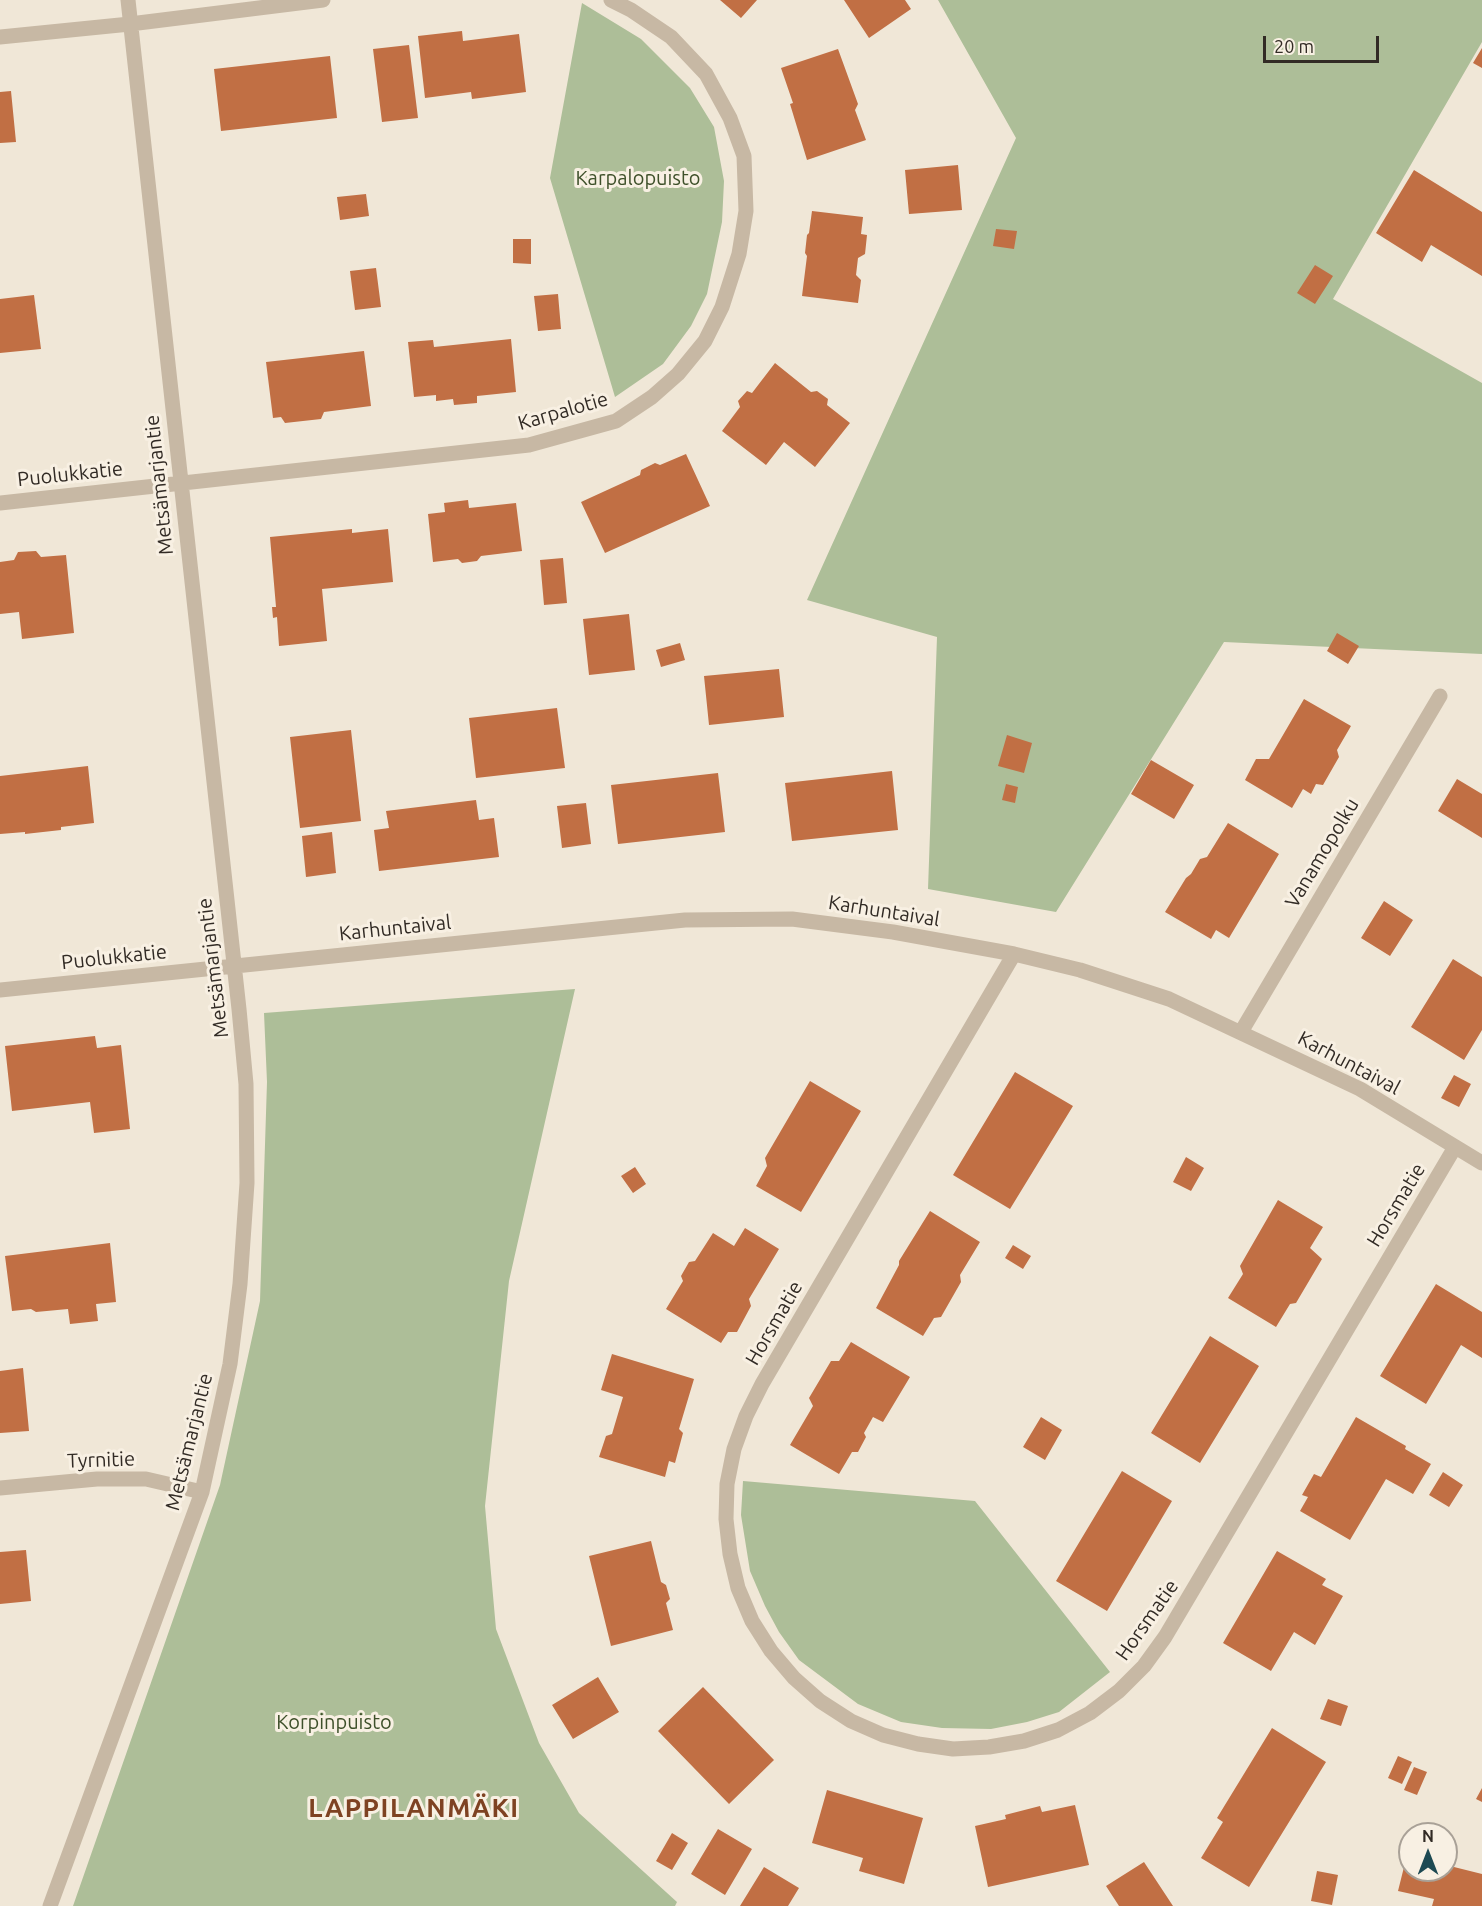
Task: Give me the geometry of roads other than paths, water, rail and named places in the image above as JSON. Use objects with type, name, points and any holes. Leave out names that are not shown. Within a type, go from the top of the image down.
[{"type":"street","name":"Metsämarjantie","points":[[50,1906],[202,1492],[230,1364],[240,1284],[248,1183],[246,1084],[128,0]]},
{"type":"street","points":[[0,37],[130,24],[323,0]]},
{"type":"street","name":"Karpalotie","points":[[180,483],[529,445],[616,421],[652,398],[678,374],[705,341],[722,307],[739,254],[746,211],[744,156],[730,118],[706,74],[671,37],[631,10],[611,0]]},
{"type":"street","name":"Puolukkatie","points":[[0,503],[180,483]]},
{"type":"street","name":"Vanamopolku","points":[[1241,1032],[1440,696]]},
{"type":"street","name":"Karhuntaival","points":[[233,965],[685,920],[792,919],[893,932],[1014,954],[1080,970],[1169,999],[1360,1089],[1482,1163]]},
{"type":"street","name":"Horsmatie","points":[[1014,954],[762,1384],[746,1416],[734,1449],[727,1484],[726,1519],[730,1554],[738,1588],[752,1620],[771,1651],[786,1669],[820,1701],[850,1720],[883,1735],[918,1744],[953,1749],[989,1748],[1024,1741],[1058,1730],[1090,1713],[1119,1691],[1144,1666],[1165,1637],[1455,1147]]},
{"type":"street","name":"Puolukkatie","points":[[0,990],[233,965]]},
{"type":"street","name":"Tyrnitie","points":[[0,1488],[98,1479],[146,1479],[202,1492]]},
{"type":"district","name":"LAPPILANMÄKI","points":[[414,1808]]},
{"type":"park label","name":"Karpalopuisto","points":[[638,178]]},
{"type":"park label","name":"Korpinpuisto","points":[[334,1722]]}]
